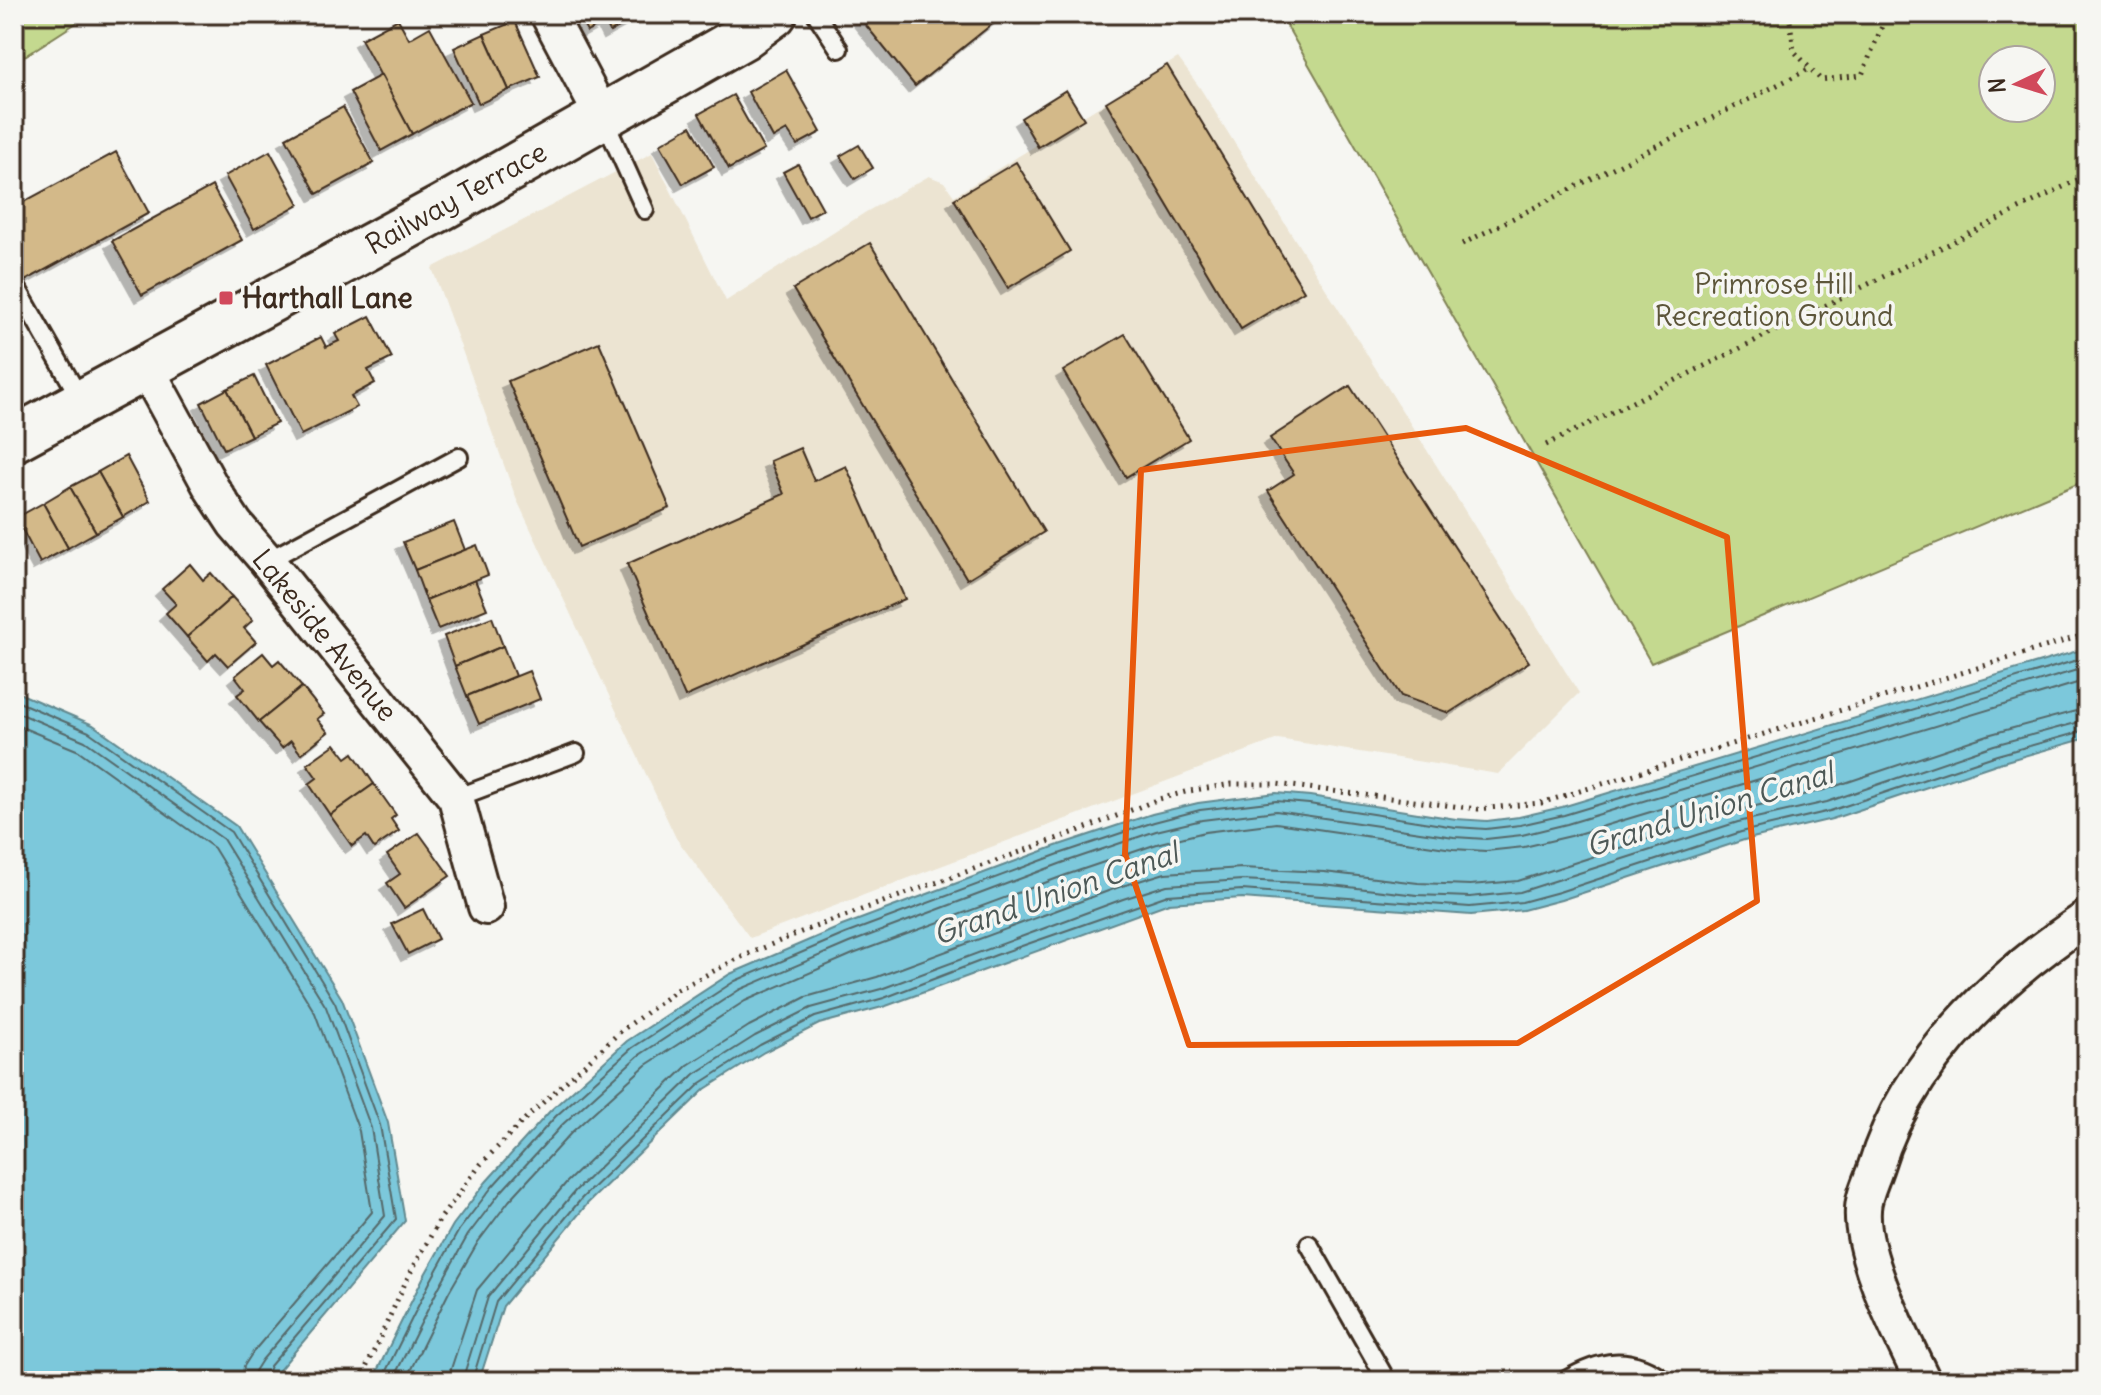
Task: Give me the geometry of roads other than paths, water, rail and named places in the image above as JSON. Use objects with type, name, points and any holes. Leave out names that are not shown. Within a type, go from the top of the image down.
[{"type":"street","points":[[548,14],[602,116]]},
{"type":"street","name":"Railway Terrace","points":[[14,439],[443,207],[743,37],[774,14]]},
{"type":"street","name":"Lakeside Avenue","points":[[146,368],[212,489],[235,524],[456,798],[486,907]]},
{"type":"street","points":[[1923,1381],[1870,1260],[1863,1209],[1880,1151],[1906,1097],[1939,1049],[1976,1007],[2039,950],[2087,918]]},
{"type":"lane","points":[[816,14],[839,49]]},
{"type":"lane","points":[[602,116],[645,210]]},
{"type":"lane","points":[[16,286],[82,401]]},
{"type":"lane","points":[[267,561],[459,457]]},
{"type":"lane","points":[[456,798],[576,753]]},
{"type":"lane","points":[[1309,1244],[1387,1381]]},
{"type":"lane","points":[[1564,1381],[1590,1366],[1612,1362],[1654,1372],[1666,1381]]},
{"type":"water","name":"Grand Union Canal","points":[[2087,648],[2087,738],[1999,763],[1832,819],[1744,840],[1561,900],[1523,910],[1471,915],[1242,898],[1169,903],[886,1006],[819,1024],[764,1052],[705,1089],[588,1203],[503,1306],[479,1381],[372,1381],[453,1225],[486,1182],[550,1111],[627,1041],[730,974],[842,926],[1056,846],[1152,814],[1198,803],[1276,793],[1456,819],[1487,821],[1519,817],[1562,807]]},
{"type":"water","points":[[14,691],[93,725],[236,826],[342,999],[388,1123],[405,1221],[270,1381],[14,1381]]},
{"type":"place","name":"Harthall Lane","points":[[226,298]]},
{"type":"park label","name":"Primrose Hill Recreation Ground","points":[[1774,300]]}]
